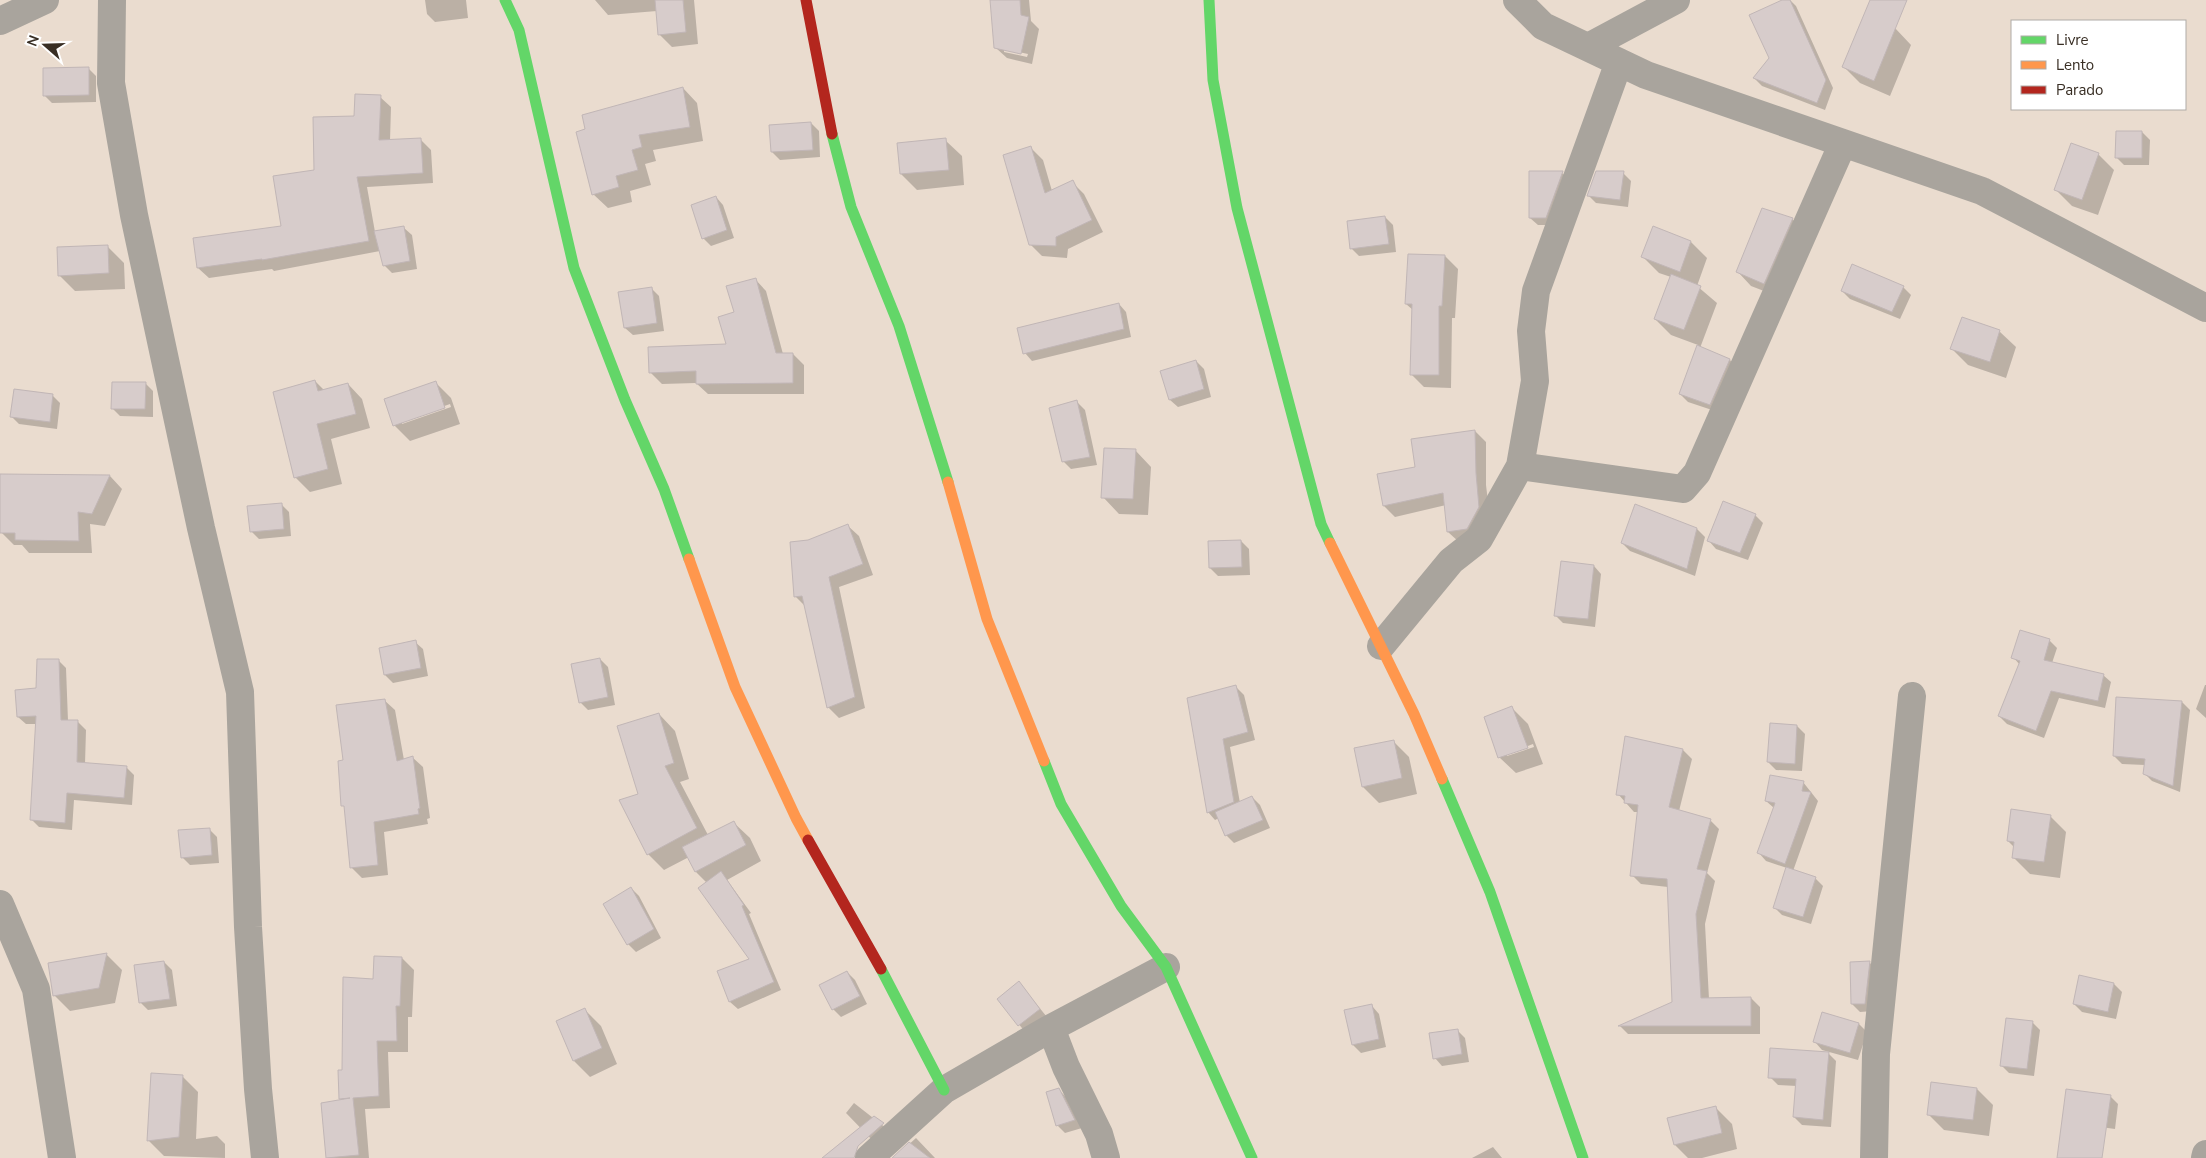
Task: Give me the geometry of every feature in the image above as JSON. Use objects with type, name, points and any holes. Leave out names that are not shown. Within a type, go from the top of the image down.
[{"type":"street","points":[[0,22],[45,0]]},
{"type":"street","points":[[112,0],[110,83],[134,214],[201,528],[240,692],[248,927],[258,1089],[265,1158]]},
{"type":"street","points":[[505,0],[519,30],[574,268],[625,400],[664,489],[735,687],[796,818],[899,1001],[944,1090]]},
{"type":"street","points":[[806,0],[830,125],[850,207],[899,326],[952,493],[987,619],[1061,804],[1121,906],[1166,967],[1252,1158]]},
{"type":"street","points":[[1209,0],[1213,80],[1237,208],[1321,524],[1414,714],[1490,892],[1583,1158]]},
{"type":"street","points":[[1517,0],[1544,26],[1646,75],[1982,191],[2206,308]]},
{"type":"street","points":[[1588,47],[1676,0]]},
{"type":"street","points":[[1381,646],[1451,561],[1479,539],[1520,466],[1535,381],[1531,332],[1536,291],[1619,62]]},
{"type":"street","points":[[1520,466],[1683,489],[1697,473],[1843,143]]},
{"type":"street","points":[[1874,1158],[1876,1054],[1912,696]]},
{"type":"street","points":[[0,904],[36,989],[62,1158]]},
{"type":"street","points":[[869,1158],[944,1090],[1051,1028],[1166,967]]},
{"type":"street","points":[[1051,1028],[1066,1067],[1099,1134],[1106,1158]]},
{"type":"street","points":[[2205,1158],[2206,1154]]},
{"type":"building","points":[[655,0],[683,0],[686,32],[658,35]]},
{"type":"building","points":[[990,0],[1020,0],[1021,15],[1029,17],[1021,54],[994,48]]},
{"type":"building","points":[[1782,0],[1790,0],[1826,80],[1817,103],[1753,78],[1769,58],[1749,15]]},
{"type":"building","points":[[1870,0],[1907,0],[1874,81],[1842,67]]},
{"type":"building","points":[[89,67],[89,95],[43,96],[43,68]]},
{"type":"building","points":[[683,87],[690,127],[639,135],[642,147],[632,150],[638,170],[616,176],[619,187],[592,195],[576,132],[585,129],[582,115]]},
{"type":"building","points":[[355,94],[381,95],[379,140],[421,138],[423,173],[357,177],[369,241],[262,260],[197,268],[193,238],[281,226],[273,176],[314,170],[313,117],[354,116]]},
{"type":"building","points":[[811,122],[813,150],[771,152],[769,125]]},
{"type":"building","points":[[2116,131],[2142,131],[2142,158],[2115,158]]},
{"type":"building","points":[[946,138],[949,170],[900,174],[897,143]]},
{"type":"building","points":[[2071,143],[2099,153],[2082,200],[2054,190]]},
{"type":"building","points":[[1031,146],[1045,193],[1073,180],[1092,220],[1056,237],[1056,246],[1029,245],[1003,155]]},
{"type":"building","points":[[1529,171],[1563,171],[1546,218],[1529,218]]},
{"type":"building","points":[[1596,171],[1624,171],[1620,200],[1587,196]]},
{"type":"building","points":[[716,196],[727,230],[702,239],[691,205]]},
{"type":"building","points":[[1762,208],[1793,218],[1764,284],[1736,272]]},
{"type":"building","points":[[1385,216],[1389,244],[1350,249],[1347,221]]},
{"type":"building","points":[[404,226],[410,261],[383,266],[374,231]]},
{"type":"building","points":[[1653,226],[1691,241],[1680,272],[1641,257]]},
{"type":"building","points":[[108,245],[109,273],[58,276],[57,247]]},
{"type":"building","points":[[1408,254],[1445,255],[1442,306],[1439,306],[1439,375],[1410,375],[1412,304],[1405,304]]},
{"type":"building","points":[[1852,264],[1904,286],[1892,312],[1841,291]]},
{"type":"building","points":[[1671,274],[1701,286],[1684,330],[1654,319]]},
{"type":"building","points":[[756,278],[776,353],[793,353],[793,383],[696,384],[696,371],[649,373],[648,347],[726,344],[718,317],[734,312],[726,286]]},
{"type":"building","points":[[652,287],[657,323],[624,328],[618,292]]},
{"type":"building","points":[[1119,303],[1124,329],[1023,354],[1017,328]]},
{"type":"building","points":[[1962,317],[2000,330],[1990,362],[1950,349]]},
{"type":"building","points":[[1697,345],[1730,359],[1710,405],[1679,394]]},
{"type":"building","points":[[1196,360],[1204,389],[1169,400],[1160,371]]},
{"type":"building","points":[[315,380],[318,391],[348,383],[356,414],[317,424],[328,469],[294,478],[273,392]]},
{"type":"building","points":[[436,381],[445,408],[393,426],[384,399]]},
{"type":"building","points":[[112,382],[146,382],[145,409],[111,409]]},
{"type":"building","points":[[14,389],[53,394],[50,422],[10,417]]},
{"type":"building","points":[[1077,400],[1090,457],[1062,462],[1049,408]]},
{"type":"building","points":[[1475,430],[1479,507],[1467,529],[1447,532],[1443,493],[1383,506],[1377,474],[1415,467],[1411,439]]},
{"type":"building","points":[[1104,448],[1136,449],[1133,499],[1101,498]]},
{"type":"building","points":[[0,474],[110,475],[92,514],[78,512],[79,541],[15,540],[15,533],[0,533]]},
{"type":"building","points":[[1723,501],[1756,514],[1740,553],[1707,541]]},
{"type":"building","points":[[282,503],[284,529],[250,532],[247,506]]},
{"type":"building","points":[[1635,504],[1697,528],[1687,569],[1621,543]]},
{"type":"building","points":[[848,524],[863,564],[829,577],[855,697],[827,708],[802,596],[794,597],[790,542],[808,540]]},
{"type":"building","points":[[1241,540],[1242,567],[1209,568],[1208,541]]},
{"type":"building","points":[[1561,561],[1594,565],[1588,619],[1554,616]]},
{"type":"building","points":[[2020,630],[2050,639],[2044,660],[2104,674],[2098,701],[2051,691],[2036,731],[1998,716],[2020,661],[2011,658]]},
{"type":"building","points":[[416,640],[421,668],[384,675],[379,648]]},
{"type":"building","points":[[600,658],[608,697],[579,703],[571,664]]},
{"type":"building","points":[[37,659],[59,659],[61,720],[78,720],[77,762],[127,766],[124,798],[67,793],[65,823],[30,820],[36,716],[17,717],[15,690],[36,688]]},
{"type":"building","points":[[1236,685],[1248,732],[1223,739],[1234,802],[1207,813],[1187,698]]},
{"type":"building","points":[[2116,697],[2182,701],[2173,786],[2143,774],[2145,759],[2113,756]]},
{"type":"building","points":[[385,699],[397,761],[413,756],[420,808],[418,809],[419,814],[374,822],[378,865],[350,868],[344,806],[341,806],[338,761],[343,760],[336,705]]},
{"type":"building","points":[[1512,706],[1528,748],[1498,758],[1484,717]]},
{"type":"building","points":[[659,713],[674,763],[665,766],[697,828],[647,855],[619,800],[638,794],[617,726]]},
{"type":"building","points":[[1770,723],[1797,725],[1795,764],[1767,762]]},
{"type":"building","points":[[1625,736],[1683,749],[1669,807],[1711,819],[1697,869],[1707,871],[1696,914],[1701,998],[1751,997],[1751,1026],[1618,1026],[1672,1002],[1667,879],[1630,876],[1638,805],[1624,803],[1625,796],[1616,795]]},
{"type":"building","points":[[1394,740],[1402,778],[1362,787],[1354,748]]},
{"type":"building","points":[[1770,775],[1804,781],[1802,791],[1811,792],[1785,864],[1757,853],[1775,803],[1765,801]]},
{"type":"building","points":[[1252,796],[1263,820],[1225,836],[1215,812]]},
{"type":"building","points":[[2011,809],[2051,815],[2044,862],[2012,858],[2014,842],[2007,841]]},
{"type":"building","points":[[734,821],[746,845],[695,872],[682,847]]},
{"type":"building","points":[[210,828],[212,855],[181,858],[178,830]]},
{"type":"building","points":[[1786,867],[1816,877],[1803,917],[1773,908]]},
{"type":"building","points":[[721,871],[744,905],[742,906],[774,982],[729,1002],[717,971],[749,959],[698,888]]},
{"type":"building","points":[[631,887],[654,929],[627,945],[603,904]]},
{"type":"building","points":[[107,953],[99,988],[53,996],[48,963]]},
{"type":"building","points":[[374,956],[402,957],[400,1006],[396,1006],[397,1041],[377,1041],[379,1096],[353,1098],[359,1155],[326,1158],[321,1103],[350,1098],[339,1099],[338,1070],[342,1070],[343,977],[373,979]]},
{"type":"building","points":[[164,961],[170,999],[139,1003],[134,965]]},
{"type":"building","points":[[1870,961],[1865,1004],[1851,1004],[1850,962]]},
{"type":"building","points":[[847,971],[860,996],[832,1010],[819,985]]},
{"type":"building","points":[[2079,975],[2114,983],[2108,1012],[2073,1004]]},
{"type":"building","points":[[1019,981],[1040,1009],[1018,1026],[997,999]]},
{"type":"building","points":[[1372,1004],[1379,1039],[1352,1045],[1344,1010]]},
{"type":"building","points":[[585,1008],[602,1048],[573,1061],[556,1021]]},
{"type":"building","points":[[1822,1012],[1859,1023],[1850,1053],[1813,1042]]},
{"type":"building","points":[[2006,1018],[2033,1021],[2027,1069],[2000,1066]]},
{"type":"building","points":[[1458,1029],[1462,1054],[1433,1059],[1429,1033]]},
{"type":"building","points":[[1770,1048],[1829,1052],[1823,1120],[1793,1117],[1796,1079],[1768,1078]]},
{"type":"building","points":[[151,1073],[183,1075],[179,1137],[147,1141]]},
{"type":"building","points":[[1931,1082],[1977,1088],[1973,1120],[1927,1115]]},
{"type":"building","points":[[1059,1088],[1075,1120],[1056,1126],[1046,1092]]},
{"type":"building","points":[[2066,1089],[2111,1095],[2102,1158],[2057,1158]]},
{"type":"building","points":[[1716,1106],[1722,1133],[1674,1145],[1667,1118]]},
{"type":"building","points":[[874,1116],[884,1123],[858,1146],[854,1158],[822,1158]]},
{"type":"building","points":[[909,1142],[930,1158],[892,1158]]},
{"type":"traffic: fast","points":[[505,0],[519,30],[574,268],[625,400],[664,489],[689,559]]},
{"type":"traffic: fast","points":[[1209,0],[1213,80],[1237,208],[1321,524],[1330,543]]},
{"type":"traffic: fast","points":[[832,134],[851,207],[899,326],[948,482]]},
{"type":"traffic: fast","points":[[1044,761],[1061,804],[1121,906],[1166,967],[1252,1158]]},
{"type":"traffic: fast","points":[[1442,779],[1490,892],[1583,1158]]},
{"type":"traffic: fast","points":[[881,969],[944,1090]]},
{"type":"traffic: slow","points":[[948,482],[987,619],[1044,761]]},
{"type":"traffic: slow","points":[[1330,543],[1414,714],[1442,779]]},
{"type":"traffic: slow","points":[[689,559],[735,687],[808,840]]},
{"type":"traffic: jam","points":[[806,0],[832,134]]},
{"type":"traffic: jam","points":[[808,840],[881,969]]}]
